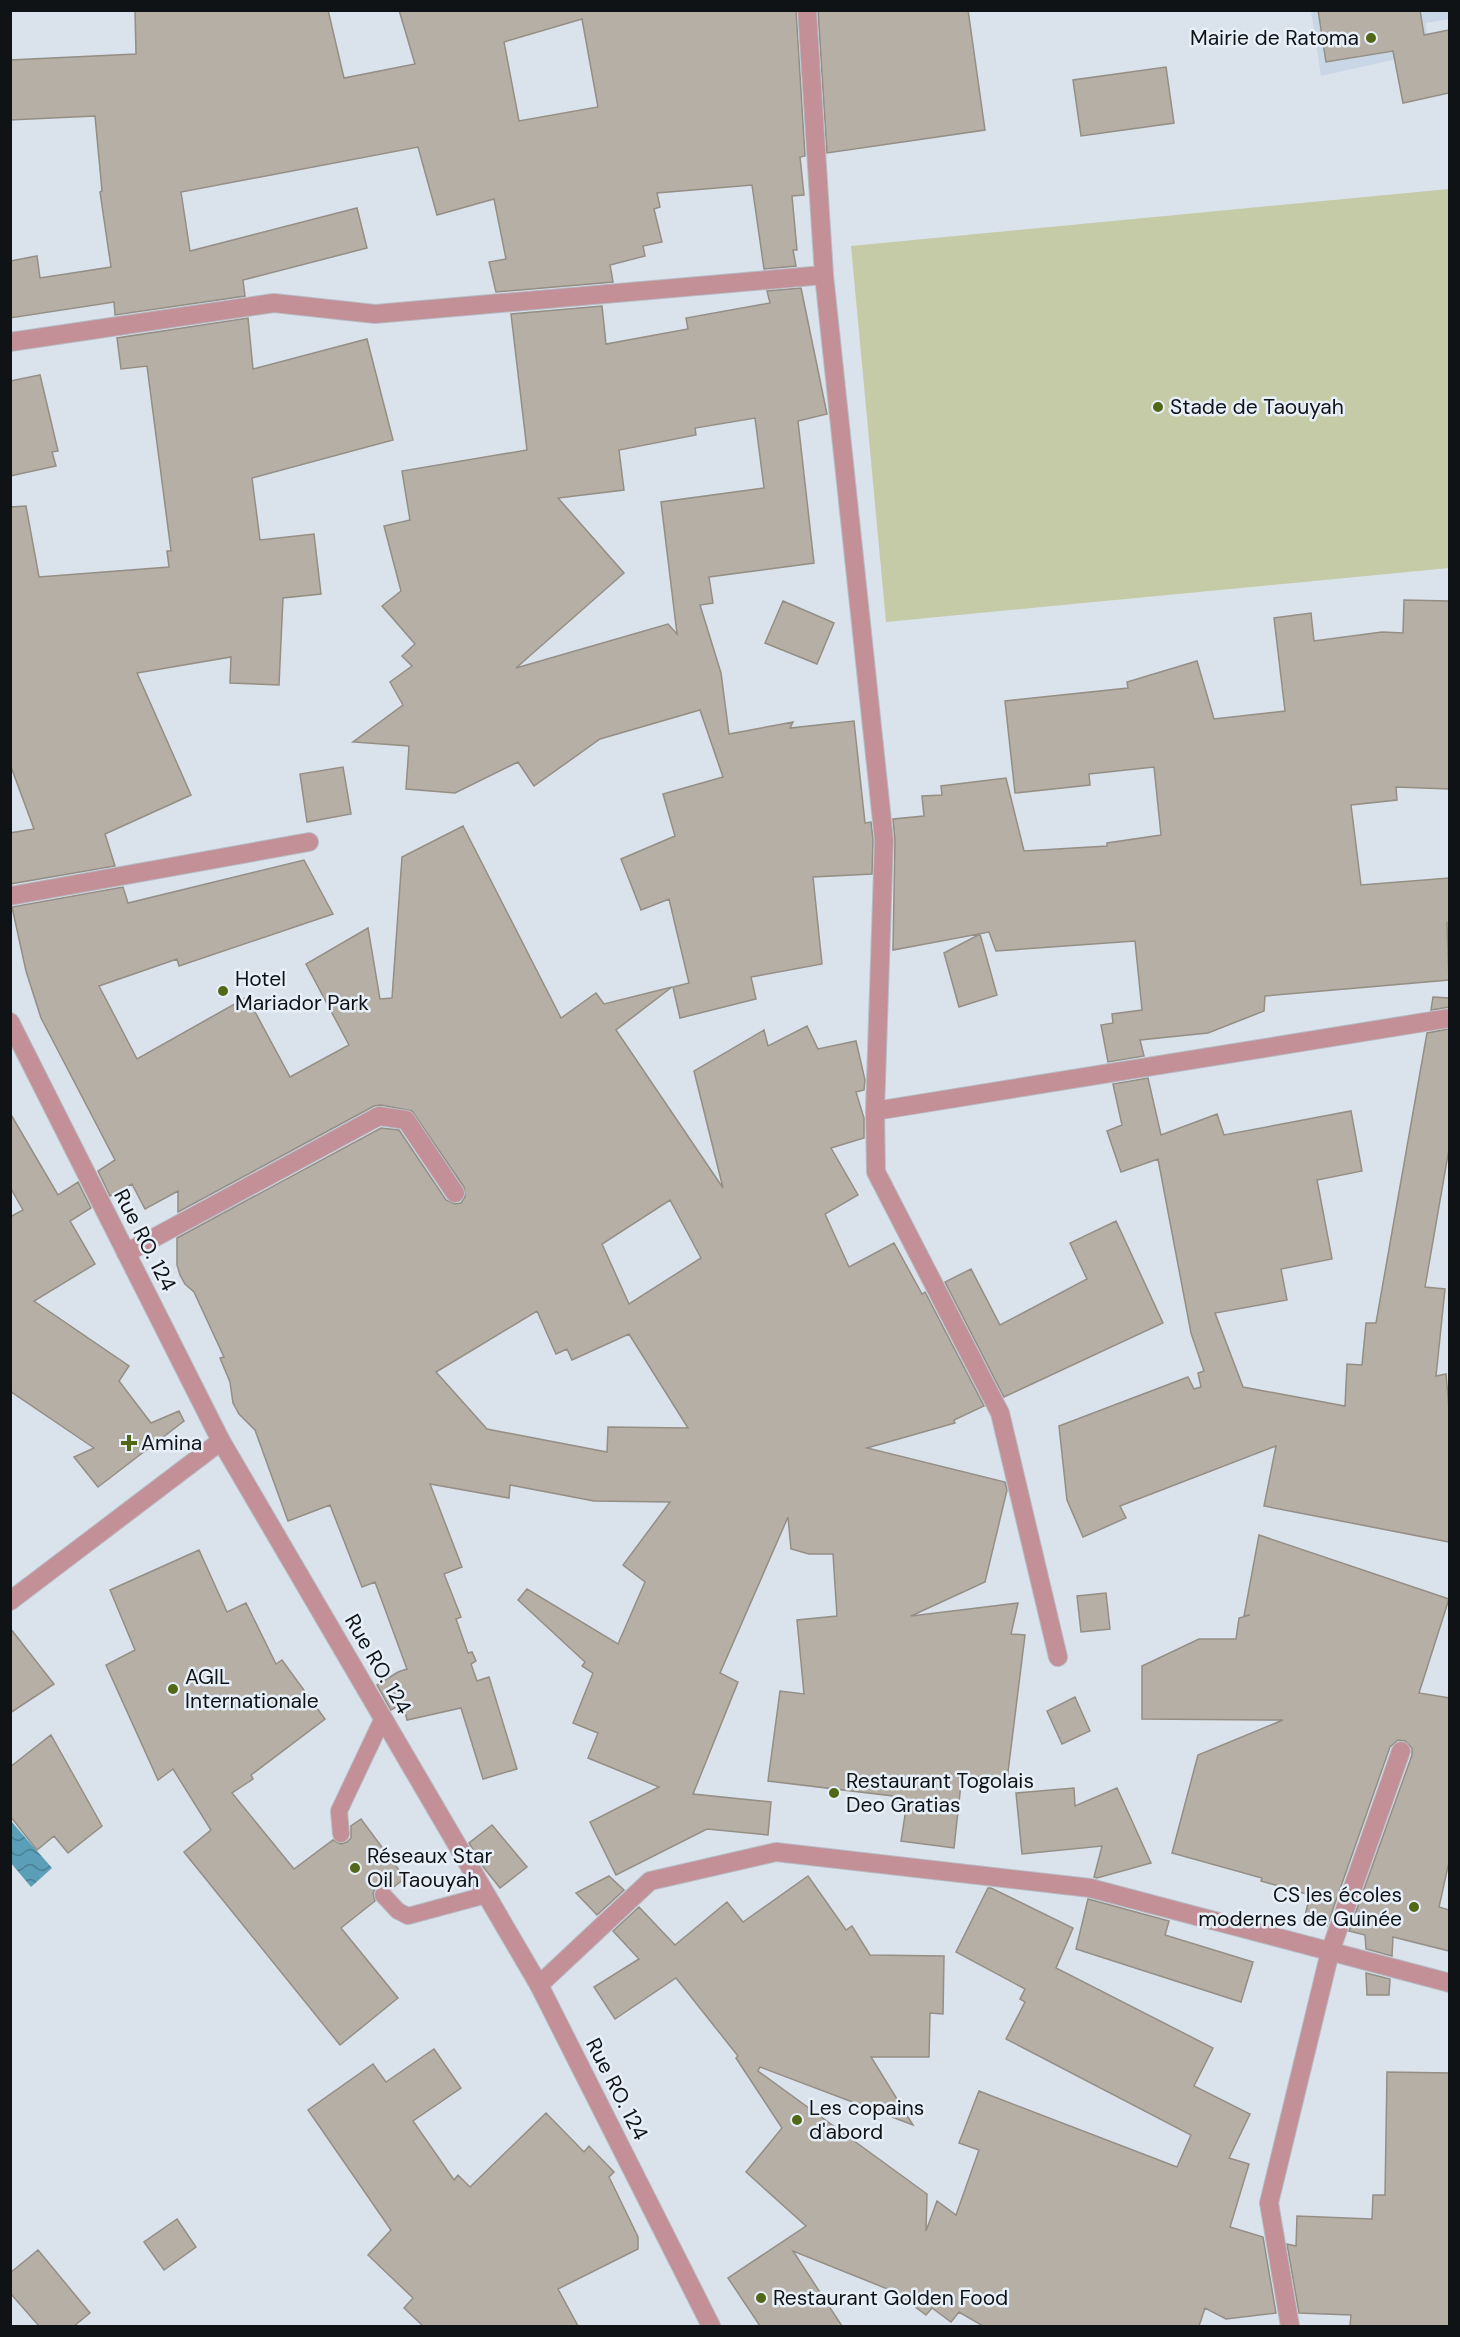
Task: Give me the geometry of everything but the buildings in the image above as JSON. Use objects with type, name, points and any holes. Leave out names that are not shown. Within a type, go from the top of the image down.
[{"type":"street","points":[[807,10],[824,275],[884,840],[875,1111],[876,1172],[1000,1413],[1058,1657]]},
{"type":"street","points":[[10,342],[274,303],[375,314],[824,275]]},
{"type":"street","points":[[10,896],[309,842]]},
{"type":"street","points":[[875,1111],[1449,1018]]},
{"type":"street","name":"Rue RO. 124","points":[[10,1022],[221,1441],[539,1985],[711,2326]]},
{"type":"street","points":[[126,1253],[379,1116],[406,1120],[454,1193]]},
{"type":"street","points":[[10,1601],[221,1441]]},
{"type":"street","points":[[1290,2326],[1269,2203],[1330,1952],[1401,1751]]},
{"type":"street","points":[[539,1985],[650,1881],[776,1852],[1090,1888],[1449,1983]]},
{"type":"lane","points":[[341,1834],[339,1811],[383,1718]]},
{"type":"lane","points":[[383,1894],[398,1911],[408,1916],[486,1894]]},
{"type":"shaded area","name":"Mairie de Ratoma","points":[[1311,11],[1449,11],[1449,19],[1426,23],[1428,52],[1321,76]]},
{"type":"green space","name":"Stade de Taouyah","points":[[1449,189],[1449,568],[886,622],[851,246]]},
{"type":"water","points":[[10,1820],[52,1868],[31,1887],[11,1863]]},
{"type":"place","name":"Mairie de Ratoma","points":[[1371,38]]},
{"type":"place","name":"Stade de Taouyah","points":[[1158,407]]},
{"type":"place","name":"Hotel Mariador Park","points":[[223,991]]},
{"type":"place","name":"Amina","points":[[129,1443]]},
{"type":"place","name":"AGIL Internationale","points":[[173,1689]]},
{"type":"place","name":"Restaurant Togolais Deo Gratias","points":[[834,1793]]},
{"type":"place","name":"Réseaux Star Oil Taouyah","points":[[355,1868]]},
{"type":"place","name":"CS les écoles modernes de Guinée","points":[[1414,1907]]},
{"type":"place","name":"Les copains d'abord","points":[[797,2120]]},
{"type":"place","name":"Restaurant Golden Food","points":[[761,2298]]}]
